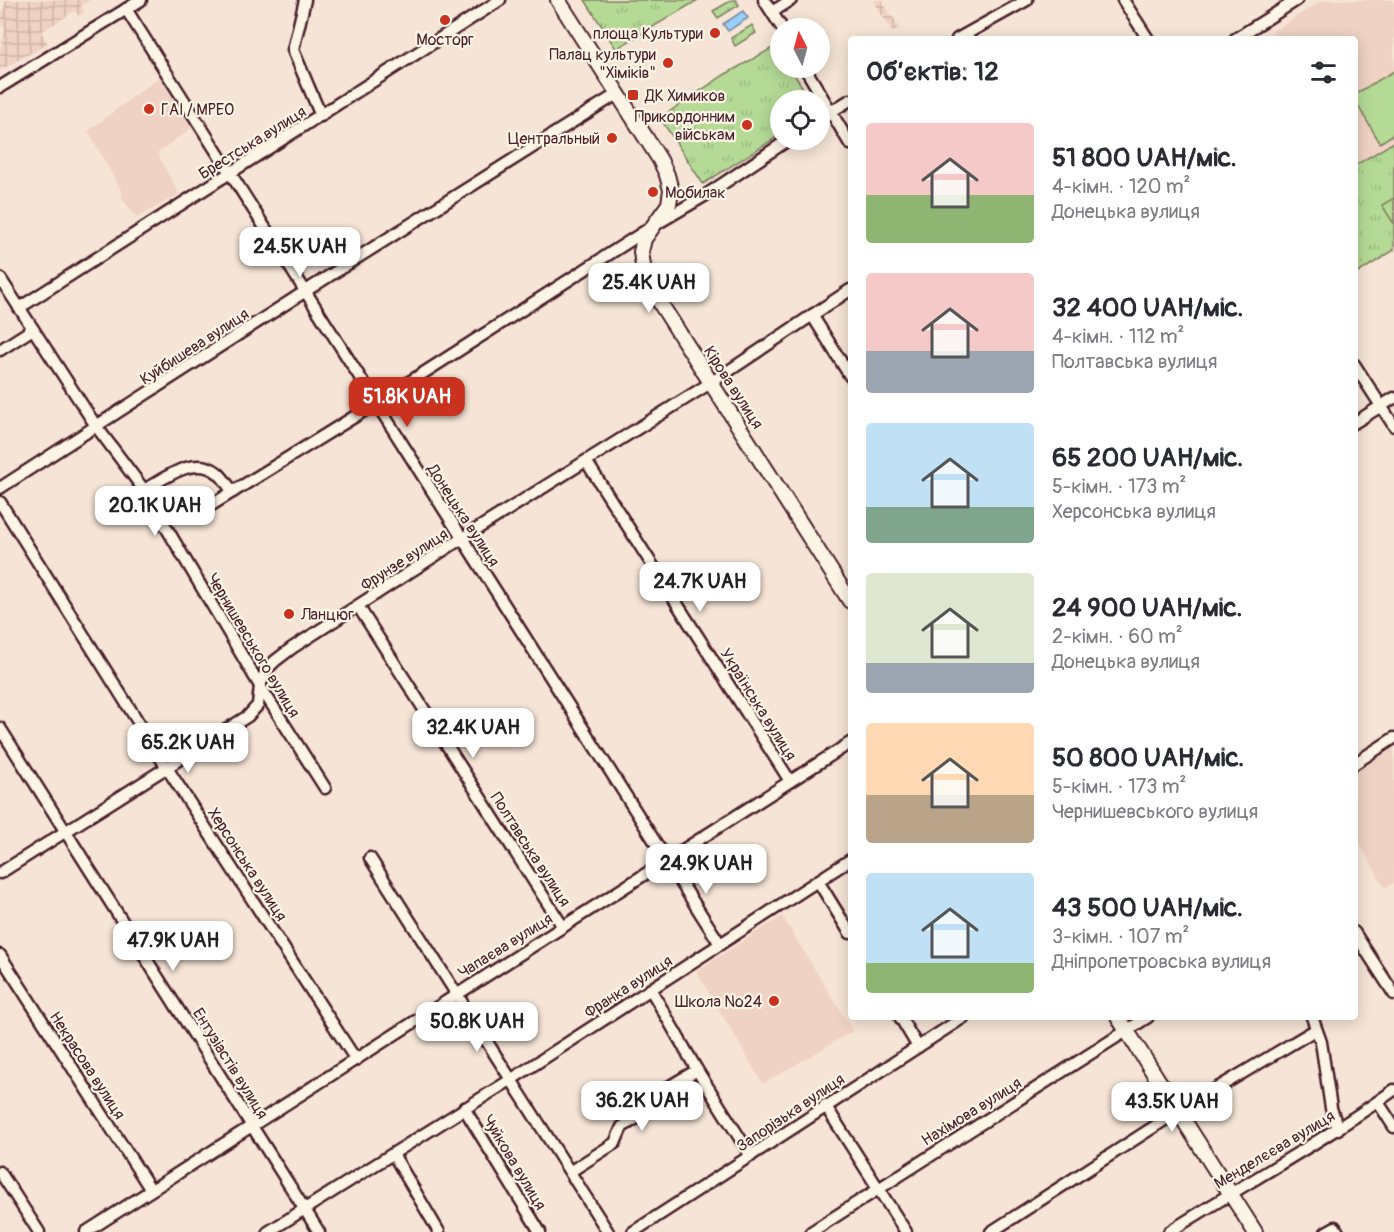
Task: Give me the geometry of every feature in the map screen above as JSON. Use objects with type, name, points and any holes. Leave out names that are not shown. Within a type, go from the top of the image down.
[{"type":"main road","name":"Кірова вулиця","points":[[558,0],[660,160],[667,175],[671,190],[669,204],[644,239],[641,252],[644,272],[662,306],[848,598]]},
{"type":"main road","points":[[1120,1020],[1255,1232]]},
{"type":"street","points":[[0,87],[141,0]]},
{"type":"street","points":[[305,0],[293,50],[321,116]]},
{"type":"street","name":"Брестська вулиця","points":[[19,308],[500,0]]},
{"type":"street","points":[[764,0],[776,18]]},
{"type":"street","points":[[772,12],[791,0]]},
{"type":"street","points":[[962,36],[1027,0]]},
{"type":"street","points":[[1123,0],[1146,36]]},
{"type":"street","points":[[1240,36],[1297,0]]},
{"type":"street","name":"Донецька вулиця","points":[[126,9],[720,944]]},
{"type":"street","points":[[811,78],[848,141]]},
{"type":"street","name":"Куйбишева вулиця","points":[[0,488],[618,94]]},
{"type":"street","points":[[831,111],[848,101]]},
{"type":"street","points":[[205,509],[375,404],[653,226],[706,195],[773,150]]},
{"type":"street","name":"Чернишевського вулиця","points":[[0,278],[96,426],[144,490],[260,686],[325,788]]},
{"type":"street","name":"Фрунзе вулиця","points":[[0,873],[248,716],[258,705],[260,686],[266,670],[275,661],[461,539],[712,382],[848,291]]},
{"type":"street","points":[[812,315],[848,373]]},
{"type":"street","points":[[0,350],[33,329]]},
{"type":"street","points":[[1358,370],[1394,426]]},
{"type":"street","points":[[1358,420],[1394,398]]},
{"type":"street","name":"Українська вулиця","points":[[586,461],[790,781]]},
{"type":"street","points":[[144,490],[174,473],[198,466],[218,472],[233,492]]},
{"type":"street","name":"Херсонська вулиця","points":[[0,502],[167,768],[356,1060]]},
{"type":"street","name":"Полтавська вулиця","points":[[358,606],[563,927]]},
{"type":"street","name":"Ентузіастів вулиця","points":[[0,728],[319,1232]]},
{"type":"street","points":[[1358,761],[1394,738]]},
{"type":"street","name":"Чапаєва вулиця","points":[[86,1232],[848,744]]},
{"type":"street","points":[[370,858],[608,1232]]},
{"type":"street","name":"Франка вулиця","points":[[268,1232],[512,1079],[848,861]]},
{"type":"street","points":[[818,881],[848,930]]},
{"type":"street","points":[[1358,938],[1394,994]]},
{"type":"street","name":"Некрасова вулиця","points":[[0,955],[151,1190]]},
{"type":"street","points":[[651,990],[697,1070],[751,1156]]},
{"type":"street","points":[[902,1020],[918,1047]]},
{"type":"street","name":"Запорізька вулиця","points":[[633,1232],[958,1020]]},
{"type":"street","name":"Нахімова вулиця","points":[[811,1232],[1143,1020]]},
{"type":"street","points":[[1313,1020],[1321,1042],[1331,1108],[1338,1129]]},
{"type":"street","points":[[991,1232],[1177,1112],[1315,1030]]},
{"type":"street","points":[[571,1171],[615,1143],[622,1127],[663,1102],[664,1089],[697,1070]]},
{"type":"street","name":"Менделєєва вулиця","points":[[1169,1232],[1338,1129],[1394,1090]]},
{"type":"street","points":[[1378,1102],[1394,1127]]},
{"type":"street","points":[[825,1105],[906,1232]]},
{"type":"street","name":"Чуйкова вулиця","points":[[464,1108],[540,1232]]},
{"type":"street","points":[[393,1154],[439,1232]]},
{"type":"street","points":[[0,1172],[39,1232]]},
{"type":"street","points":[[1326,1232],[1335,1227],[1338,1232]]},
{"type":"shaded area","points":[[6,0],[90,0],[81,6],[84,12],[79,16],[75,11],[41,32],[48,44],[0,70],[0,50],[5,29],[0,22]]},
{"type":"shaded area","points":[[873,0],[886,0],[883,2],[900,28],[892,32]]},
{"type":"shaded area","points":[[1323,0],[1394,0],[1394,142],[1358,164],[1358,36],[1274,36],[1272,32]]},
{"type":"shaded area","points":[[159,77],[192,128],[157,153],[179,194],[137,218],[121,197],[123,194],[88,131]]},
{"type":"shaded area","points":[[1394,748],[1394,883],[1385,888],[1358,841],[1358,771]]},
{"type":"shaded area","name":"Школа №24","points":[[782,916],[853,1031],[763,1084],[696,971]]},
{"type":"green space","points":[[585,0],[698,0],[616,49]]},
{"type":"green space","points":[[736,0],[739,5],[718,18],[713,11]]},
{"type":"green space","points":[[752,25],[756,33],[735,46],[731,38]]},
{"type":"green space","points":[[770,49],[770,78],[797,78],[804,90],[770,90],[770,141],[703,184],[660,118],[724,75]]},
{"type":"green space","points":[[1394,71],[1394,134],[1380,143],[1358,106],[1358,92]]},
{"type":"green space","points":[[1394,142],[1394,250],[1358,273],[1358,164]]},
{"type":"green space","points":[[1394,198],[1394,224],[1382,205]]},
{"type":"water","points":[[743,11],[748,18],[728,31],[723,24]]},
{"type":"place","name":"Мосторг","points":[[445,20]]},
{"type":"place","name":"площа Культури","points":[[715,33]]},
{"type":"place","name":"Палац культури \"Хіміків\"","points":[[668,63]]},
{"type":"place","name":"ДК Химиков","points":[[633,95]]},
{"type":"place","name":"ГАІ / МРЕО","points":[[149,109]]},
{"type":"place","name":"Прикордонним військам","points":[[747,125]]},
{"type":"place","name":"Центральный","points":[[612,138]]},
{"type":"place","name":"Мобилак","points":[[653,192]]},
{"type":"place","name":"Ланцюг","points":[[289,614]]},
{"type":"place","name":"Школа №24","points":[[774,1001]]}]
